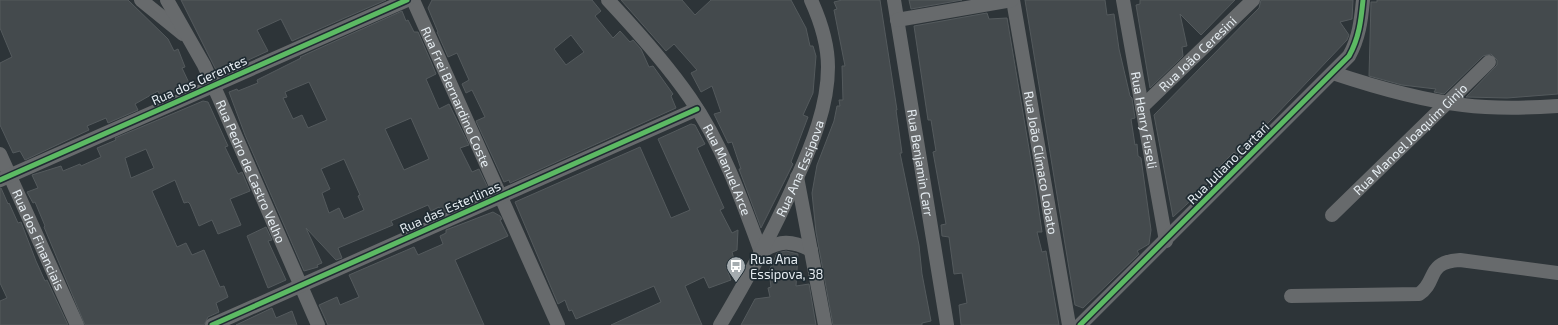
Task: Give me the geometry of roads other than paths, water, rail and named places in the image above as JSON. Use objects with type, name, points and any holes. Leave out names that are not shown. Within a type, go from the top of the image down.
[{"type":"street","points":[[141,0],[189,39]]},
{"type":"street","name":"Rua Pedro de Castro Velho","points":[[167,0],[213,85],[318,325]]},
{"type":"street","name":"Rua dos Gerentes","points":[[5,178],[408,0]]},
{"type":"street","name":"Rua Frei Bernardino Coste","points":[[413,0],[558,325]]},
{"type":"street","name":"Rua Manuel Arce","points":[[608,0],[675,76],[697,109],[724,159],[761,252]]},
{"type":"street","name":"Rua Ana Essipova","points":[[720,325],[761,252],[797,177],[816,132],[827,83],[828,66],[821,23],[811,0]]},
{"type":"street","name":"Rua Benjamin Carr","points":[[894,0],[946,325]]},
{"type":"street","points":[[897,20],[1012,0]]},
{"type":"street","name":"Rua João Clímaco Lobato","points":[[1012,0],[1069,325]]},
{"type":"street","name":"Rua Henry Fuseli","points":[[1123,0],[1166,241]]},
{"type":"street","name":"Rua João Ceresini","points":[[1142,107],[1253,0]]},
{"type":"street","name":"Rua Juliano Cartari","points":[[1080,325],[1166,241],[1349,56],[1356,43],[1360,27],[1363,0]]},
{"type":"street","name":"Rua Manoel Joaquim Ginjo","points":[[1332,215],[1489,62]]},
{"type":"street","points":[[1333,73],[1367,84],[1448,103],[1520,108],[1558,106]]},
{"type":"street","name":"Rua das Esterlinas","points":[[212,325],[697,109]]},
{"type":"street","name":"Rua dos Financiais","points":[[0,154],[5,178],[77,325]]},
{"type":"street","points":[[797,177],[825,325]]},
{"type":"street","points":[[761,252],[782,242],[793,243],[811,250]]},
{"type":"street","points":[[1291,296],[1419,294],[1424,291],[1436,269],[1442,264],[1451,260],[1558,273]]},
{"type":"place","name":"Rua Ana Essipova, 38","points":[[736,283]]}]
